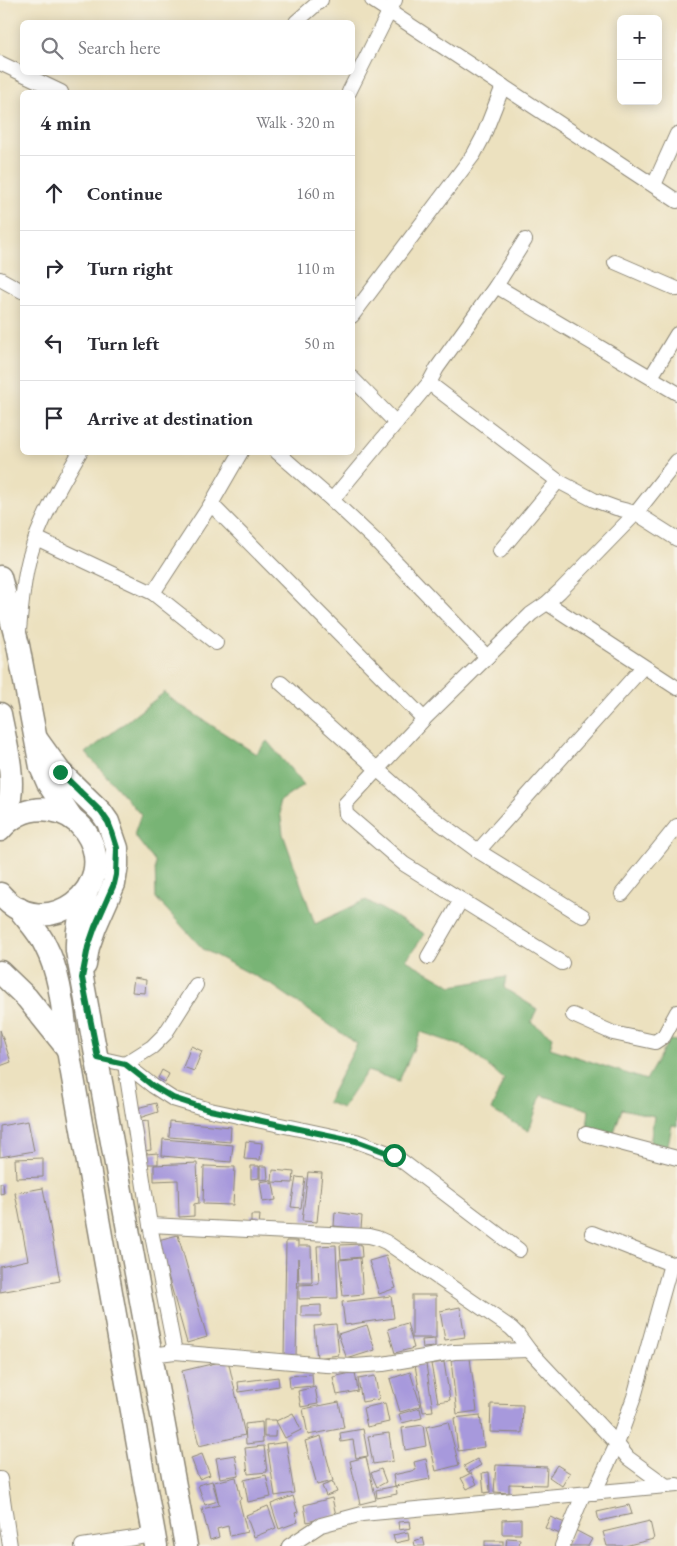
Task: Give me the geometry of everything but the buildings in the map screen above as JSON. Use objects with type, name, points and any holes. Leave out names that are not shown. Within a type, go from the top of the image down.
[{"type":"main road","points":[[0,577],[18,644],[41,767],[44,776],[71,817]]},
{"type":"main road","points":[[0,714],[10,766],[10,798],[1,829]]},
{"type":"main road","points":[[37,740],[60,772],[105,817],[117,848],[114,884],[88,947],[82,978]]},
{"type":"main road","points":[[0,790],[10,766]]},
{"type":"main road","points":[[1,829],[13,818],[27,811],[42,809],[57,811],[71,817],[82,826],[90,837],[94,850],[93,878],[80,911],[76,938],[186,1546]]},
{"type":"main road","points":[[19,910],[37,914],[56,912],[74,904],[87,890]]},
{"type":"main road","points":[[0,894],[19,910],[42,940],[50,955],[56,973],[155,1540]]},
{"type":"main road","points":[[0,972],[27,998],[68,1050]]},
{"type":"street","points":[[298,20],[321,0]]},
{"type":"street","points":[[372,0],[392,6],[503,86],[654,185],[675,196]]},
{"type":"street","points":[[350,90],[392,6]]},
{"type":"street","points":[[0,63],[20,73]]},
{"type":"street","points":[[25,75],[56,90]]},
{"type":"street","points":[[355,312],[474,154],[483,137],[503,86]]},
{"type":"street","points":[[654,185],[677,134]]},
{"type":"street","points":[[332,500],[429,383],[437,368],[496,286],[525,240]]},
{"type":"street","points":[[615,262],[677,289]]},
{"type":"street","points":[[0,280],[20,290]]},
{"type":"street","points":[[496,286],[677,393]]},
{"type":"street","points":[[650,378],[677,334]]},
{"type":"street","points":[[355,381],[396,423]]},
{"type":"street","points":[[429,383],[558,481],[594,500],[636,513],[677,539]]},
{"type":"street","points":[[18,644],[24,588],[29,560],[36,538],[61,484],[78,455]]},
{"type":"street","points":[[153,593],[211,504],[239,455]]},
{"type":"street","points":[[280,455],[377,542],[487,657]]},
{"type":"street","points":[[562,963],[404,864],[346,814],[345,804],[424,719],[531,614],[547,603],[636,513],[677,461]]},
{"type":"street","points":[[500,551],[558,481]]},
{"type":"street","points":[[211,504],[424,719]]},
{"type":"street","points":[[36,538],[153,593],[216,643]]},
{"type":"street","points":[[547,603],[677,688]]},
{"type":"street","points":[[478,851],[643,667]]},
{"type":"street","points":[[281,683],[425,812],[478,851],[583,916]]},
{"type":"street","points":[[622,894],[677,826]]},
{"type":"street","points":[[428,957],[461,900]]},
{"type":"street","points":[[125,1064],[152,1046],[165,1034],[196,985]]},
{"type":"street","points":[[573,1015],[613,1033],[655,1042],[664,1036],[677,1012]]},
{"type":"street","points":[[98,1058],[125,1064],[153,1086],[173,1098],[210,1110],[356,1141],[394,1155],[519,1250]]},
{"type":"street","points":[[125,1064],[150,1224],[175,1352]]},
{"type":"street","points":[[586,1134],[677,1158]]},
{"type":"street","points":[[150,1224],[378,1238],[386,1242],[511,1328],[628,1458],[671,1485]]},
{"type":"street","points":[[562,1546],[617,1444],[634,1398],[674,1264],[592,1233]]},
{"type":"street","points":[[151,1355],[175,1352],[354,1366],[383,1364],[454,1352],[529,1350]]},
{"type":"street","points":[[0,1479],[10,1546]]},
{"type":"street","points":[[289,1546],[321,1525],[362,1514],[671,1485]]},
{"type":"street","points":[[82,1546],[155,1540]]},
{"type":"green space","points":[[165,692],[174,701],[256,754],[267,741],[304,785],[279,802],[283,834],[315,924],[366,900],[425,934],[406,960],[452,986],[506,977],[504,988],[537,1009],[531,1022],[553,1037],[550,1048],[646,1080],[669,1040],[677,1041],[677,1126],[672,1125],[667,1150],[650,1145],[654,1116],[622,1109],[612,1138],[587,1128],[589,1110],[541,1095],[529,1131],[491,1110],[504,1079],[465,1047],[421,1032],[399,1081],[367,1071],[342,1108],[327,1102],[357,1044],[272,985],[203,949],[156,898],[155,862],[134,835],[141,815],[86,753]]},
{"type":"route","points":[[60,772],[101,812],[108,822],[117,848],[114,884],[88,947],[82,978],[98,1058],[125,1064],[153,1086],[173,1098],[210,1110],[356,1141],[394,1155]]}]
